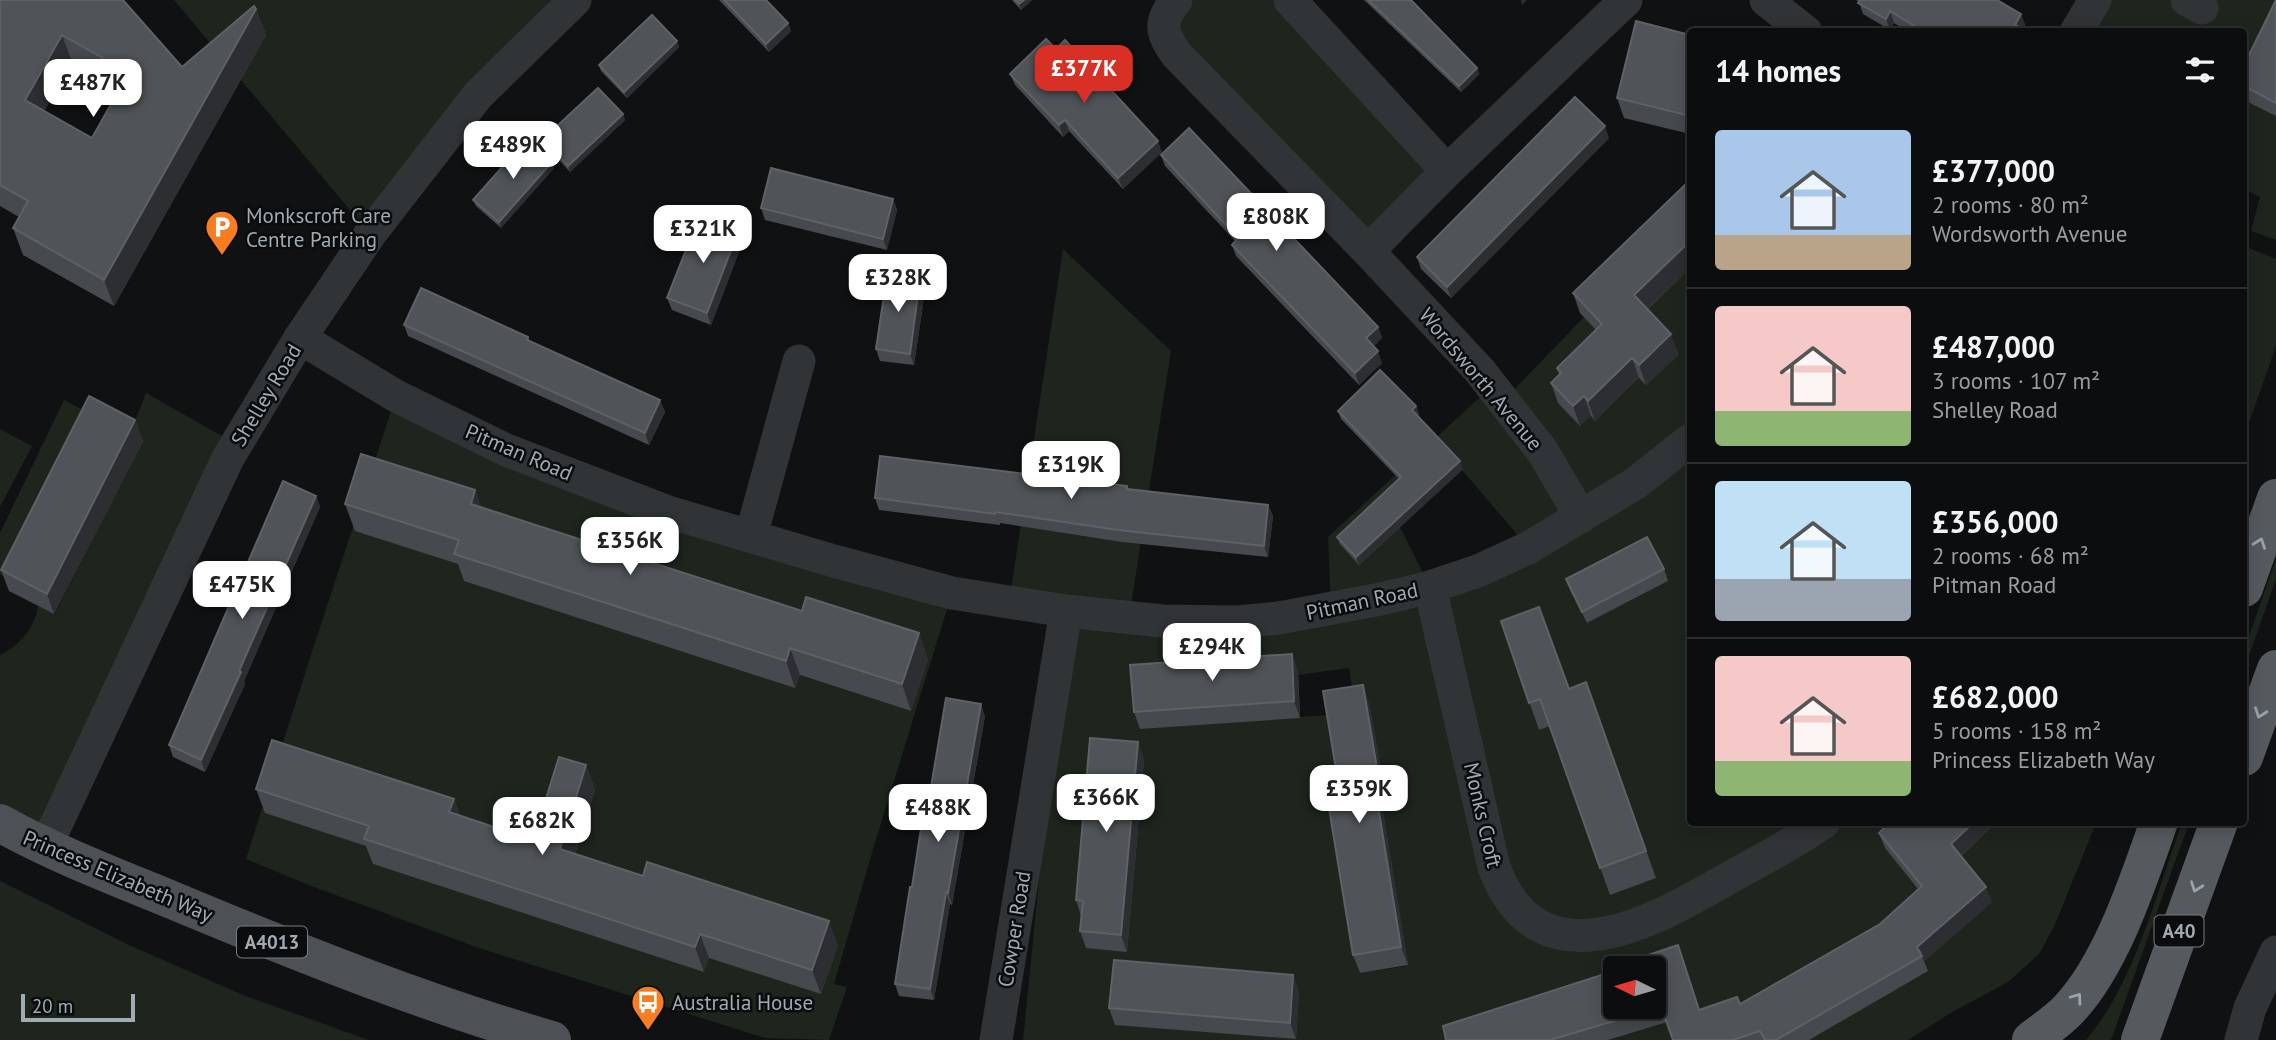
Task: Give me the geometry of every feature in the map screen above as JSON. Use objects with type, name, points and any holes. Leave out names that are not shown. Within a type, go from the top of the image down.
[{"type":"highway","points":[[2247,580],[2276,498]]},
{"type":"highway","points":[[2247,749],[2276,669]]},
{"type":"highway","name":"A40","points":[[2031,1040],[2069,1009],[2096,973],[2111,945],[2157,826]]},
{"type":"highway","name":"A40","points":[[2140,1040],[2219,826]]},
{"type":"main road","name":"Princess Elizabeth Way","points":[[0,824],[45,848],[267,940],[444,1005],[552,1040]]},
{"type":"street","name":"Shelley Road","points":[[45,848],[228,458],[300,338],[370,234],[470,105],[575,0]]},
{"type":"street","name":"Wordsworth Avenue","points":[[1176,0],[1167,12],[1162,26],[1166,39],[1177,55],[1368,251],[1492,386],[1543,452],[1581,517]]},
{"type":"street","points":[[1290,0],[1447,171]]},
{"type":"street","points":[[1368,251],[1447,171],[1626,0]]},
{"type":"street","points":[[1766,0],[1801,28]]},
{"type":"street","points":[[2078,28],[2095,0]]},
{"type":"street","name":"Pitman Road","points":[[300,338],[396,396],[506,450],[657,508],[953,593],[1066,611],[1162,621],[1238,622],[1331,609],[1430,587],[1478,572],[1528,548],[1636,483],[1687,442]]},
{"type":"street","points":[[751,536],[799,361]]},
{"type":"street","name":"Monks Croft","points":[[1430,587],[1494,867],[1501,888],[1511,902],[1537,924],[1559,934],[1591,937],[1647,921],[1684,904],[1817,826]]},
{"type":"street","name":"Cowper Road","points":[[996,1040],[1066,611]]},
{"type":"street","points":[[2241,1040],[2250,1008],[2276,953]]},
{"type":"shaded area","points":[[174,0],[575,0],[370,234]]},
{"type":"shaded area","points":[[1176,0],[1290,0],[1447,171],[1368,251],[1177,55]]},
{"type":"shaded area","points":[[2105,0],[2276,0],[2276,240],[2251,231],[2260,197],[2247,190],[2247,28],[2088,28]]},
{"type":"shaded area","points":[[2247,247],[2276,259],[2276,346],[2247,428]]},
{"type":"shaded area","points":[[1063,249],[1171,351],[1129,618],[1331,609],[1328,537],[1492,386],[1503,401],[1584,317],[1610,344],[1559,403],[1581,426],[1591,416],[1596,420],[1640,378],[1646,385],[1641,315],[1687,271],[1687,826],[2095,826],[2054,927],[2039,954],[2008,982],[1908,1040],[1607,1040],[1645,1019],[1666,1019],[1666,1006],[1690,980],[1679,948],[1663,956],[1603,956],[1603,992],[1453,1040],[1023,1040],[1066,611],[1009,602]],"holes":[[[1443,448],[1528,547],[1430,587],[1400,527]],[[1668,581],[1587,623],[1570,590]],[[1511,648],[1656,878],[1550,726],[1539,729]],[[1349,668],[1355,706],[1384,786],[1379,787],[1407,966],[1360,973],[1330,715],[1140,728],[1297,671],[1298,675]],[[1299,992],[1295,1039],[1115,1024]]]},
{"type":"shaded area","points":[[146,393],[236,444],[45,848],[0,823],[0,655],[14,647],[25,635],[38,606],[55,614],[142,441],[130,434]]},
{"type":"shaded area","points":[[396,396],[506,450],[952,593],[834,984],[847,987],[829,1040],[765,1038],[479,948],[246,859]],"holes":[[[469,567],[928,659],[928,660],[911,711],[800,675],[795,688]],[[377,850],[709,958],[704,971],[373,864]]]},
{"type":"shaded area","points":[[64,400],[97,417],[13,583],[0,574],[0,533]]},
{"type":"shaded area","points":[[0,429],[32,446],[0,507]]},
{"type":"shaded area","points":[[2276,559],[2276,579],[2247,661],[2247,641]]},
{"type":"shaded area","points":[[2181,826],[2188,826],[2111,1040],[2086,1040],[2118,992],[2153,908]]},
{"type":"shaded area","points":[[0,881],[129,945],[243,995],[369,1040],[0,1040]]},
{"type":"building","points":[[0,0],[123,0],[182,67],[254,6],[256,9],[104,280],[13,228],[28,201],[0,185]],"holes":[[[62,35],[101,57],[124,81],[92,138],[25,100]]]},
{"type":"building","points":[[724,0],[766,0],[788,23],[766,44]]},
{"type":"building","points":[[1368,0],[1411,0],[1477,68],[1459,86]]},
{"type":"building","points":[[1860,0],[1997,0],[2021,14],[2015,25],[2021,28],[1918,28],[1890,11],[1886,19],[1858,3]]},
{"type":"building","points":[[2276,0],[2276,103],[2247,88],[2247,59]]},
{"type":"building","points":[[652,15],[677,41],[624,92],[599,65]]},
{"type":"building","points":[[1636,21],[1687,34],[1687,115],[1617,98]]},
{"type":"building","points":[[1046,39],[1056,49],[1065,40],[1158,141],[1118,178],[1065,120],[1059,125],[1010,74]]},
{"type":"building","points":[[598,88],[623,114],[568,166],[543,139]]},
{"type":"building","points":[[1575,97],[1605,126],[1447,287],[1417,257]]},
{"type":"building","points":[[1189,128],[1378,327],[1366,338],[1378,351],[1355,373],[1232,245],[1238,238],[1161,155]]},
{"type":"building","points":[[527,139],[552,162],[499,222],[473,200]]},
{"type":"building","points":[[771,168],[893,199],[883,239],[761,208]]},
{"type":"building","points":[[1687,183],[1687,244],[1634,295],[1671,334],[1639,365],[1632,358],[1588,401],[1584,396],[1573,406],[1551,383],[1561,373],[1557,368],[1602,324],[1573,293]]},
{"type":"building","points":[[699,217],[738,232],[707,313],[667,298]]},
{"type":"building","points":[[887,275],[920,279],[910,354],[876,349]]},
{"type":"building","points":[[421,288],[528,337],[527,340],[660,400],[645,433],[404,325]]},
{"type":"building","points":[[1380,370],[1416,406],[1412,410],[1460,461],[1356,557],[1337,537],[1401,477],[1338,411]]},
{"type":"building","points":[[89,396],[135,420],[47,594],[1,570]]},
{"type":"building","points":[[361,454],[475,490],[471,504],[802,611],[806,597],[919,633],[902,684],[790,648],[786,661],[454,554],[459,540],[345,504]]},
{"type":"building","points":[[880,456],[1042,474],[1127,486],[1127,489],[1268,505],[1264,546],[875,498]]},
{"type":"building","points":[[283,481],[316,496],[201,760],[169,745]]},
{"type":"building","points":[[1647,537],[1664,569],[1582,612],[1566,579]]},
{"type":"building","points":[[1539,607],[1569,689],[1586,682],[1646,851],[1600,868],[1540,699],[1529,703],[1501,621]]},
{"type":"building","points":[[1292,654],[1294,701],[1134,712],[1130,665]]},
{"type":"building","points":[[1363,685],[1377,768],[1372,769],[1401,947],[1353,955],[1324,777],[1337,775],[1323,691]]},
{"type":"building","points":[[946,698],[981,704],[930,989],[895,984],[910,887]]},
{"type":"building","points":[[1090,738],[1138,742],[1121,935],[1080,931],[1083,901],[1076,900]]},
{"type":"building","points":[[272,740],[454,799],[449,812],[533,840],[559,757],[586,765],[560,849],[643,876],[647,862],[829,921],[812,970],[700,934],[695,947],[364,839],[369,826],[256,789]]},
{"type":"building","points":[[1886,826],[1970,826],[1951,844],[1986,887],[1917,947],[1922,956],[1776,1040],[1765,1040],[1760,1031],[1733,1040],[1673,1040],[1665,1019],[1666,956],[1645,956],[1678,945],[1699,1010],[1737,997],[1740,1004],[1880,924],[1922,886],[1879,833]]},
{"type":"building","points":[[1114,960],[1293,975],[1290,1023],[1109,1008]]},
{"type":"building","points":[[1603,975],[1603,1019],[1621,1019],[1550,1040],[1446,1040],[1443,1026]]},
{"type":"place","name":"Monkscroft Care Centre Parking","points":[[222,257]]},
{"type":"place","name":"Australia House","points":[[648,1032]]}]
